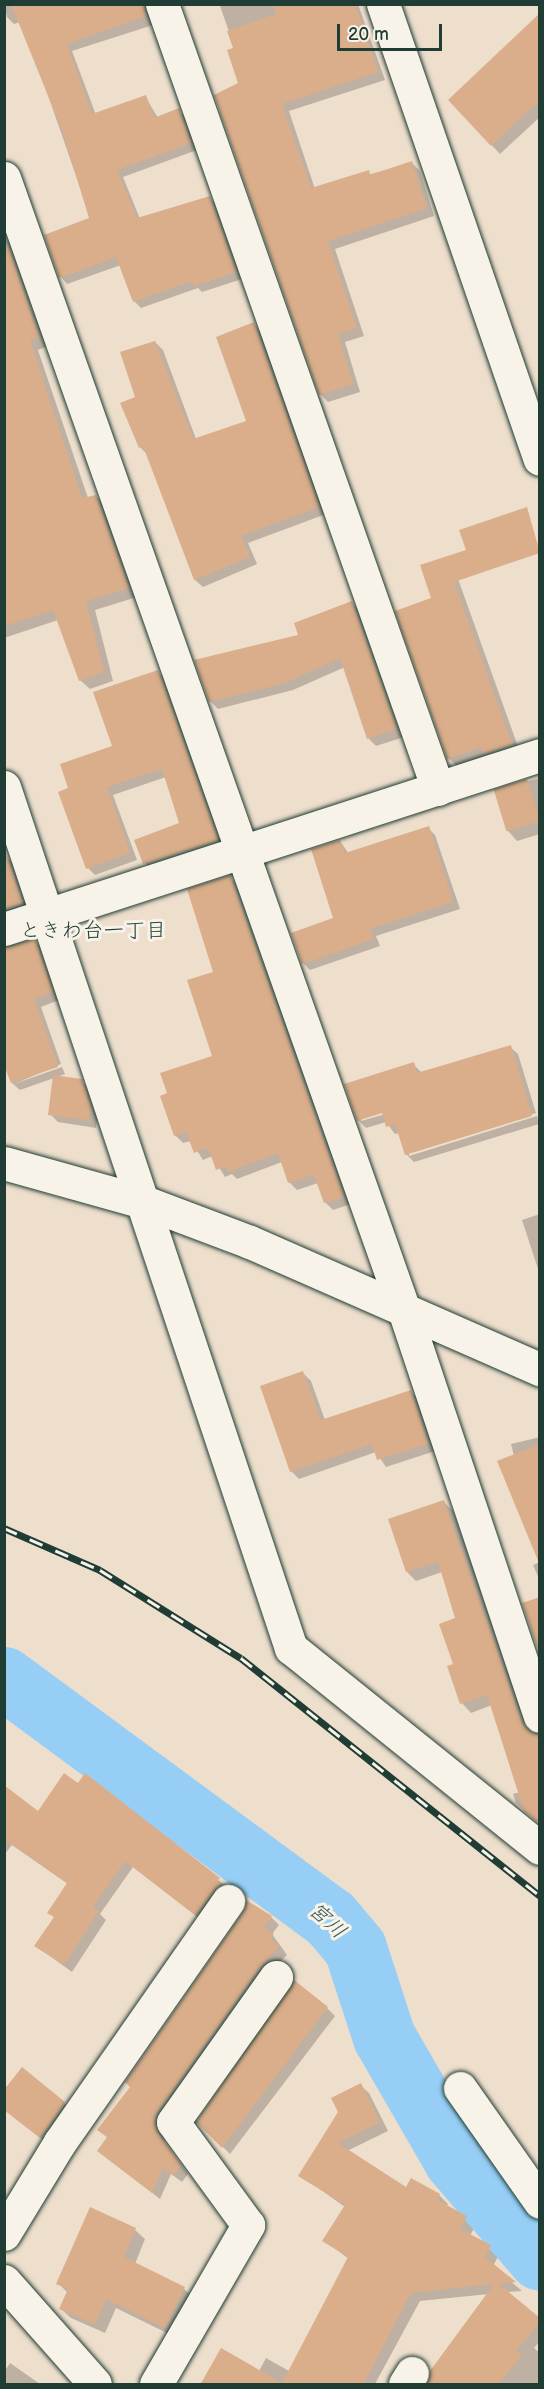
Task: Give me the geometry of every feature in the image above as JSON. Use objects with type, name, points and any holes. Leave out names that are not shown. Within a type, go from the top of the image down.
[{"type":"street","points":[[162,4],[438,789]]},
{"type":"street","points":[[383,4],[540,459]]},
{"type":"street","points":[[4,178],[404,1310],[540,1716]]},
{"type":"street","points":[[4,929],[540,755]]},
{"type":"street","points":[[4,787],[291,1647],[540,1848]]},
{"type":"street","points":[[4,1163],[144,1202],[250,1242],[540,1369]]},
{"type":"street","points":[[4,2234],[60,2142],[228,1901]]},
{"type":"street","points":[[156,2385],[248,2225],[173,2122],[276,1977]]},
{"type":"street","points":[[460,2088],[540,2202]]},
{"type":"street","points":[[4,2281],[95,2385]]},
{"type":"building","points":[[11,4],[144,4],[146,16],[67,44],[92,114],[146,95],[154,118],[179,108],[191,143],[117,170],[137,218],[210,196],[236,272],[194,286],[192,281],[133,302],[116,257],[59,278],[44,235],[89,218],[63,133]]},
{"type":"building","points":[[273,4],[355,4],[378,72],[282,104],[311,188],[369,170],[370,175],[412,161],[427,208],[328,241],[357,328],[338,334],[353,384],[319,395],[214,95],[238,83],[227,50],[233,48],[227,31],[276,14]]},
{"type":"building","points":[[540,13],[540,100],[491,146],[448,100]]},
{"type":"building","points":[[4,248],[9,248],[39,337],[30,340],[82,498],[96,495],[129,588],[86,601],[104,672],[79,681],[53,610],[4,626]]},
{"type":"building","points":[[254,322],[319,507],[241,536],[250,557],[194,580],[143,446],[139,448],[120,403],[135,397],[120,352],[155,341],[193,439],[246,421],[216,337]]},
{"type":"building","points":[[527,507],[540,553],[454,582],[512,744],[483,754],[481,747],[447,759],[395,611],[431,598],[420,565],[466,550],[459,530]]},
{"type":"building","points":[[352,601],[397,729],[367,739],[340,658],[285,683],[209,702],[194,660],[298,635],[294,623]]},
{"type":"building","points":[[158,670],[218,840],[143,864],[134,840],[179,823],[162,769],[107,787],[130,853],[86,869],[58,792],[68,788],[60,764],[112,746],[93,692]]},
{"type":"building","points":[[527,779],[540,821],[506,831],[494,789]]},
{"type":"building","points":[[429,826],[453,902],[370,929],[374,939],[302,964],[291,933],[333,918],[311,849],[340,840],[345,853]]},
{"type":"building","points":[[4,848],[23,903],[4,909]]},
{"type":"building","points":[[230,875],[344,1197],[324,1203],[314,1175],[288,1183],[278,1153],[228,1172],[226,1166],[216,1170],[208,1148],[194,1153],[186,1132],[174,1136],[160,1096],[167,1093],[160,1073],[212,1056],[187,980],[213,972],[187,889]]},
{"type":"building","points":[[35,939],[53,992],[34,999],[58,1067],[11,1083],[4,1065],[4,947]]},
{"type":"building","points":[[511,1045],[532,1116],[405,1155],[395,1124],[386,1127],[382,1113],[357,1121],[344,1084],[414,1062],[417,1073]]},
{"type":"building","points":[[53,1075],[82,1079],[91,1107],[89,1120],[48,1115]]},
{"type":"building","points":[[303,1371],[321,1420],[411,1390],[428,1444],[377,1460],[372,1444],[290,1472],[260,1386]]},
{"type":"building","points":[[540,1444],[540,1563],[539,1563],[497,1461]]},
{"type":"building","points":[[444,1500],[522,1722],[528,1730],[540,1734],[540,1824],[524,1811],[487,1695],[460,1704],[447,1666],[453,1664],[439,1624],[455,1618],[438,1562],[406,1572],[388,1519]]},
{"type":"building","points":[[540,1597],[540,1655],[522,1603]]},
{"type":"building","points":[[64,1773],[78,1783],[85,1773],[220,1878],[217,1881],[221,1884],[195,1915],[125,1861],[93,1907],[99,1911],[64,1965],[34,1946],[54,1917],[47,1913],[67,1883],[4,1839],[4,1785],[38,1811]]},
{"type":"building","points":[[246,1900],[272,1916],[264,1927],[274,1934],[270,1940],[280,1946],[261,1966],[158,2111],[154,2121],[158,2132],[181,2165],[174,2176],[163,2168],[152,2193],[97,2151],[107,2137],[97,2130],[130,2087],[125,2082],[243,1912]]},
{"type":"building","points":[[294,1980],[328,2007],[222,2148],[196,2122]]},
{"type":"building","points":[[22,2067],[65,2102],[40,2138],[4,2110],[4,2090]]},
{"type":"building","points":[[361,2083],[380,2122],[338,2143],[406,2187],[411,2178],[440,2194],[437,2200],[467,2216],[460,2229],[491,2245],[485,2257],[516,2282],[499,2284],[540,2318],[540,2322],[516,2351],[522,2355],[498,2385],[427,2385],[430,2371],[494,2284],[411,2293],[363,2385],[200,2385],[221,2348],[282,2383],[348,2257],[322,2241],[345,2205],[298,2176],[338,2112],[331,2098]]},
{"type":"building","points":[[90,2207],[136,2228],[124,2257],[185,2287],[165,2328],[106,2299],[95,2324],[59,2309],[68,2289],[56,2284]]},
{"type":"waterway","name":"宮川","points":[[4,1678],[330,1918],[355,1948],[384,2037],[455,2160],[540,2259]]},
{"type":"railway","points":[[4,1528],[100,1570],[241,1658],[540,1896]]},
{"type":"district","name":"ときわ台一丁目","points":[[93,931]]}]
